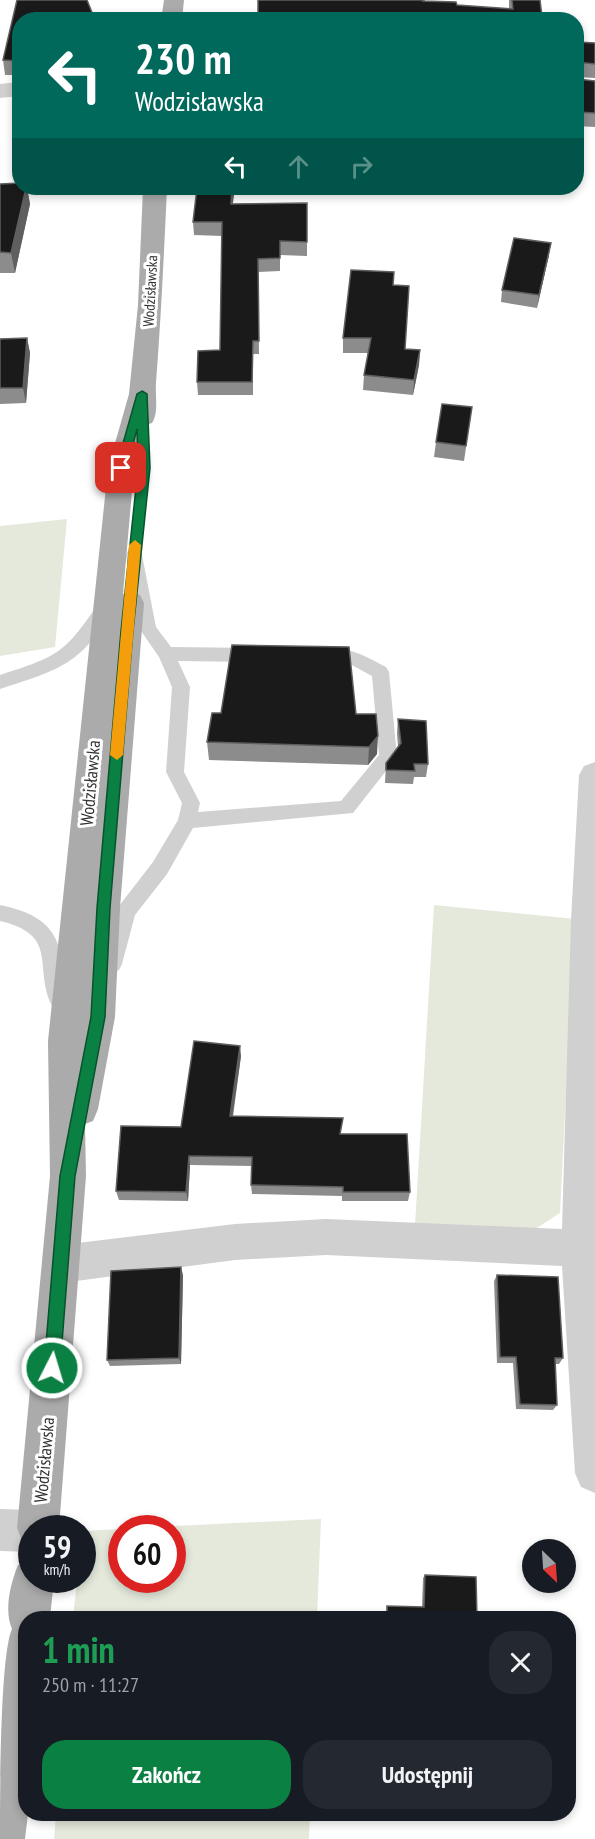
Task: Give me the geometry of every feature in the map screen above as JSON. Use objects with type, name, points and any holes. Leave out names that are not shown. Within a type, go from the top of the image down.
[{"type":"main road","name":"Wodzisławska","points":[[68,1176],[98,1017],[104,908],[134,555],[144,468],[142,394],[150,305],[155,195]]},
{"type":"main road","name":"Wodzisławska","points":[[39,1515],[68,1176],[65,1041],[121,468],[142,394]]},
{"type":"main road","points":[[30,1611],[32,1593]]},
{"type":"main road","points":[[2,1839],[18,1710]]},
{"type":"street","points":[[595,775],[588,920],[580,1248],[595,1473]]},
{"type":"street","points":[[61,1264],[235,1242],[326,1237],[580,1248]]},
{"type":"street","points":[[0,1530],[18,1531]]},
{"type":"lane","points":[[98,1017],[126,912],[160,867],[187,821],[191,803],[176,772],[181,687],[166,654],[148,628],[134,555]]},
{"type":"lane","points":[[0,682],[58,662],[70,654],[106,606]]},
{"type":"lane","points":[[166,654],[270,655]]},
{"type":"lane","points":[[187,821],[345,808],[388,757],[380,672],[351,656],[305,656]]},
{"type":"lane","points":[[0,913],[16,915],[41,929],[45,934],[50,945],[65,1041]]},
{"type":"shaded area","points":[[67,519],[55,647],[0,656],[0,526]]},
{"type":"shaded area","points":[[434,905],[575,919],[560,1213],[526,1235],[415,1225]]},
{"type":"shaded area","points":[[321,1519],[317,1611],[74,1611],[76,1593],[96,1593],[96,1530],[108,1530],[108,1593],[186,1593],[186,1525]]},
{"type":"shaded area","points":[[55,1821],[310,1821],[309,1839],[54,1839]]},
{"type":"building","points":[[17,0],[87,0],[92,12],[14,12]]},
{"type":"building","points":[[258,0],[424,0],[513,9],[512,0],[540,0],[541,12],[258,12]]},
{"type":"building","points":[[12,21],[12,61],[3,60]]},
{"type":"building","points":[[584,42],[595,43],[595,64],[584,63]]},
{"type":"building","points":[[584,80],[595,81],[595,113],[584,112]]},
{"type":"building","points":[[12,183],[12,195],[24,195],[11,253],[0,252],[0,184]]},
{"type":"building","points":[[196,195],[232,195],[231,204],[307,203],[307,242],[280,241],[280,258],[258,259],[259,341],[253,341],[252,382],[197,382],[198,351],[220,350],[222,222],[193,222]]},
{"type":"building","points":[[514,238],[551,243],[539,295],[502,290]]},
{"type":"building","points":[[351,270],[394,272],[393,285],[409,286],[405,349],[420,350],[414,380],[364,375],[371,338],[343,338]]},
{"type":"building","points":[[27,338],[23,388],[0,388],[0,339]]},
{"type":"building","points":[[442,404],[472,407],[466,446],[436,442]]},
{"type":"building","points":[[232,645],[349,647],[356,714],[376,714],[378,736],[369,747],[207,742],[212,713],[221,713]]},
{"type":"building","points":[[398,719],[426,721],[428,764],[414,764],[415,771],[386,770],[386,763],[401,743]]},
{"type":"building","points":[[194,1041],[240,1046],[230,1116],[343,1118],[340,1134],[407,1134],[410,1192],[343,1192],[343,1187],[251,1185],[252,1157],[189,1156],[186,1192],[116,1191],[121,1126],[181,1127]]},
{"type":"building","points":[[181,1267],[179,1358],[107,1360],[111,1271]]},
{"type":"building","points":[[497,1275],[558,1277],[563,1358],[555,1358],[557,1405],[520,1404],[516,1357],[500,1357]]},
{"type":"building","points":[[425,1575],[476,1577],[477,1611],[387,1611],[387,1606],[424,1607]]},
{"type":"slow traffic","points":[[117,755],[135,545]]},
{"type":"route","points":[[52,1368],[68,1176],[98,1017],[104,908],[127,631],[144,468],[142,394],[121,468]]}]
